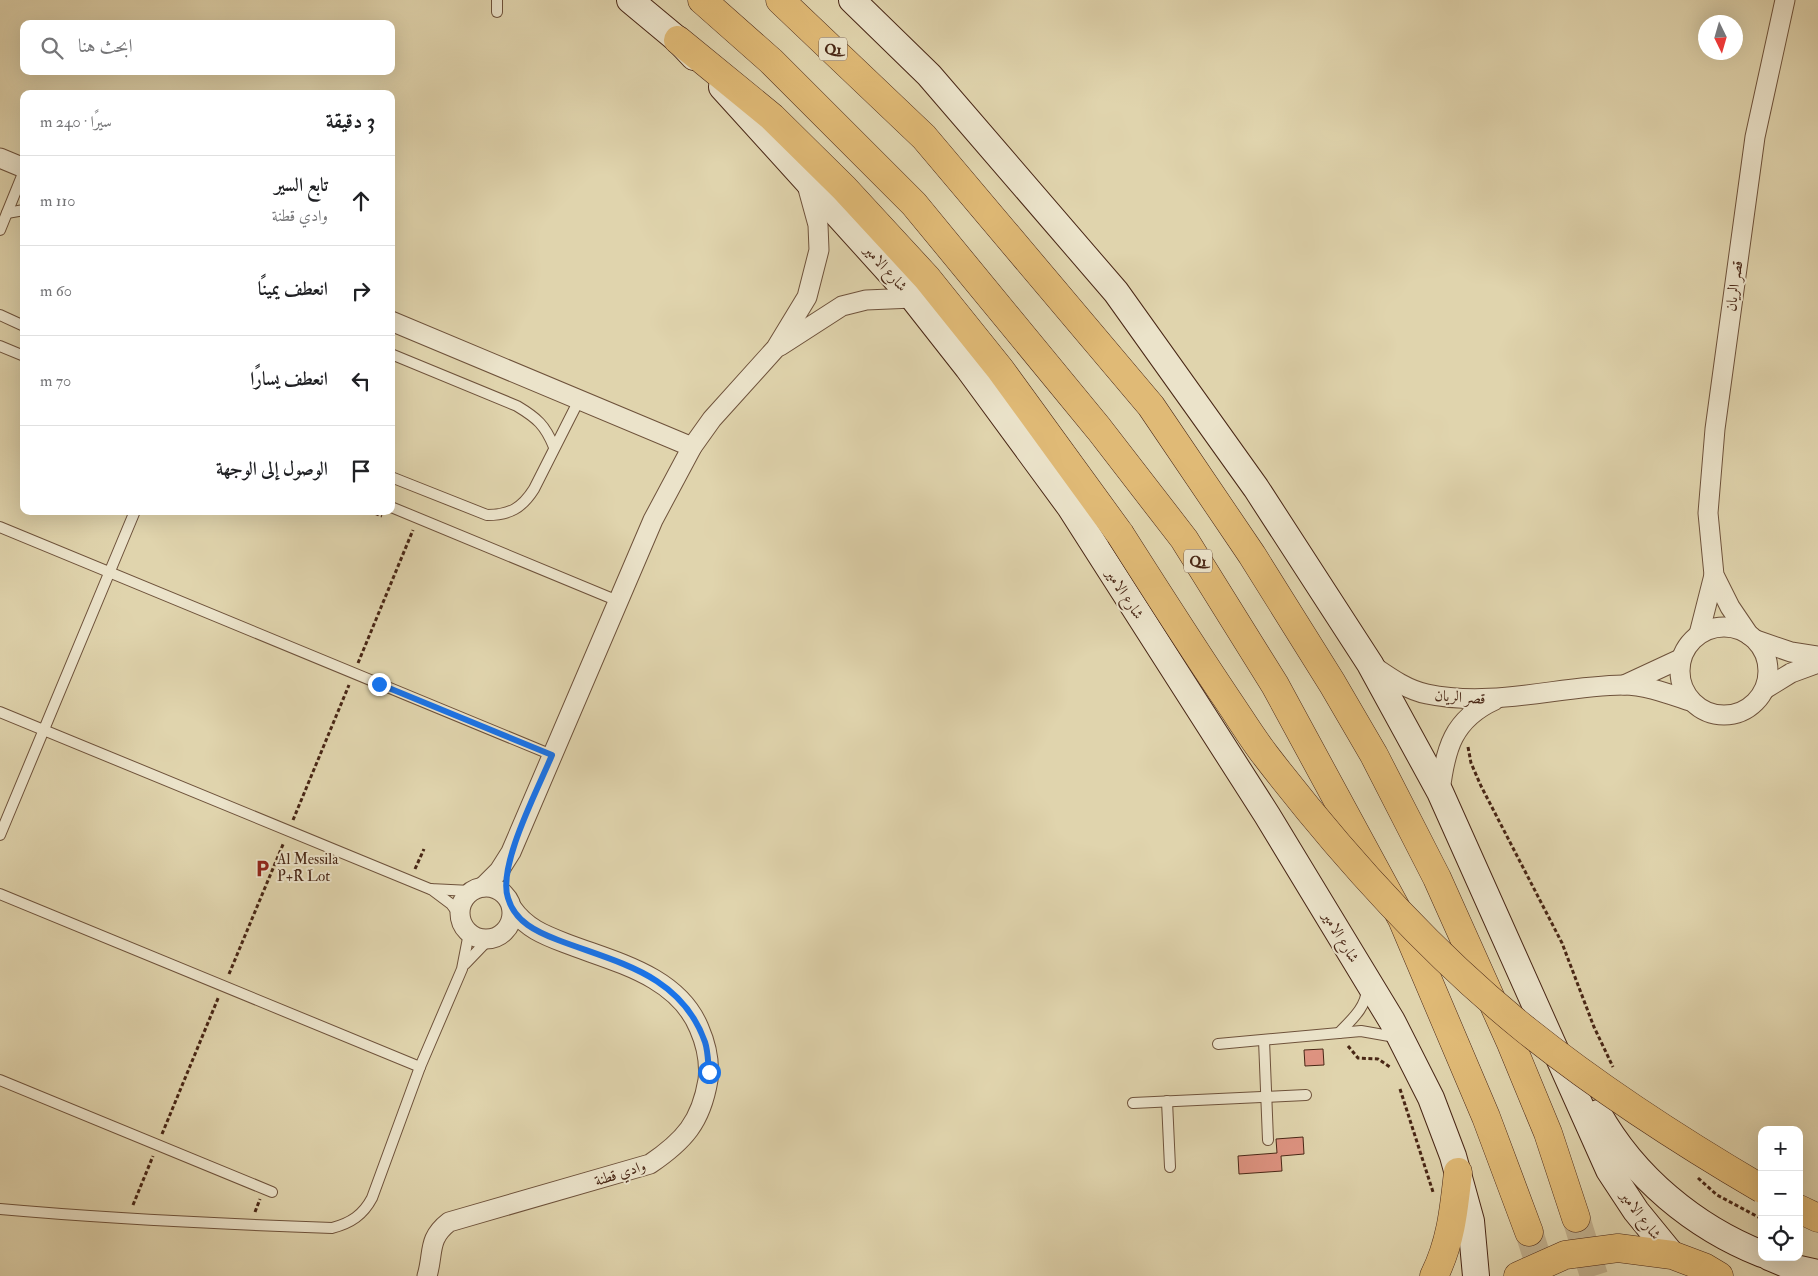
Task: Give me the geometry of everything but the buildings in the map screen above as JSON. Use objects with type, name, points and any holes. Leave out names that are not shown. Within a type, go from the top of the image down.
[{"type":"main road","name":"شارع الامير","points":[[630,0],[678,40],[913,298],[968,368],[1070,507],[1267,815],[1405,1044],[1431,1098],[1458,1172],[1471,1221],[1476,1276]]},
{"type":"main road","name":"Q1","points":[[702,0],[771,61],[914,204],[1099,429],[1184,539],[1275,685],[1402,919],[1486,1117],[1529,1232]]},
{"type":"main road","name":"Q1","points":[[780,0],[924,137],[1151,406],[1252,555],[1360,731],[1438,878],[1510,1040],[1548,1133],[1576,1218]]},
{"type":"main road","name":"شارع الامير","points":[[852,0],[929,75],[1116,292],[1256,488],[1370,664],[1440,792],[1609,1170],[1636,1211],[1672,1255]]},
{"type":"main road","points":[[678,40],[772,117],[844,188],[927,278],[1000,369],[1120,534],[1193,649],[1264,754],[1331,836],[1435,949],[1525,1029],[1607,1092],[1688,1146],[1758,1188]]},
{"type":"main road","points":[[1538,1008],[1610,1134],[1647,1180],[1696,1220],[1745,1248],[1758,1253]]},
{"type":"main road","points":[[1434,1276],[1443,1258],[1452,1229],[1458,1172]]},
{"type":"main road","points":[[1803,1211],[1818,1218]]},
{"type":"main road","points":[[1518,1276],[1565,1255],[1618,1248],[1672,1255],[1704,1267],[1719,1276]]},
{"type":"main road","points":[[1778,1261],[1795,1268],[1818,1273]]},
{"type":"street","name":"قصر الريان","points":[[1752,637],[1730,607],[1714,575],[1708,513],[1715,429],[1755,136],[1785,0]]},
{"type":"street","points":[[0,158],[20,167]]},
{"type":"street","points":[[511,852],[507,875],[513,917],[497,936],[475,937],[469,933],[460,916],[462,902],[499,870],[511,852],[653,520],[692,447],[712,419],[776,348],[807,297],[819,250],[818,225],[813,200],[803,177]]},
{"type":"street","points":[[776,348],[842,306],[866,300],[913,298]]},
{"type":"street","points":[[395,323],[692,447]]},
{"type":"street","name":"قصر الريان","points":[[1699,634],[1714,575]]},
{"type":"street","points":[[1752,637],[1764,651],[1768,663],[1765,689],[1756,702],[1745,711],[1731,716],[1716,715],[1702,710],[1690,701],[1680,681],[1680,659],[1687,645],[1699,634],[1715,627],[1733,628],[1791,652],[1818,656]]},
{"type":"street","name":"قصر الريان","points":[[1624,685],[1680,659]]},
{"type":"street","points":[[1765,689],[1798,670],[1818,663]]},
{"type":"street","name":"قصر الريان","points":[[1370,664],[1397,682],[1425,694],[1461,698],[1498,699],[1624,685],[1646,688],[1690,701]]},
{"type":"street","name":"قصر الريان","points":[[1440,792],[1443,765],[1456,732],[1466,717],[1481,706],[1498,699]]},
{"type":"street","points":[[477,889],[493,888],[502,892],[510,903]]},
{"type":"street","name":"وادي قطنة","points":[[429,1274],[434,1238],[440,1229],[449,1222],[650,1164],[674,1148],[693,1126],[704,1100],[709,1072],[705,1044],[695,1018],[677,995],[662,982],[541,933],[525,923],[510,903]]},
{"type":"street","name":"وادي قطنة","points":[[497,936],[522,931],[541,933]]},
{"type":"lane","points":[[497,12],[498,0]]},
{"type":"lane","points":[[0,230],[20,179]]},
{"type":"lane","points":[[7,213],[20,211]]},
{"type":"lane","points":[[0,315],[20,324]]},
{"type":"lane","points":[[0,346],[20,354]]},
{"type":"lane","points":[[395,356],[517,406],[533,416],[546,429],[554,447]]},
{"type":"lane","points":[[395,478],[487,515],[502,515],[515,510],[526,501],[579,400]]},
{"type":"lane","points":[[395,509],[618,601]]},
{"type":"lane","points":[[0,835],[133,515]]},
{"type":"lane","points":[[0,527],[552,755]]},
{"type":"lane","points":[[0,712],[430,889],[451,904],[460,916]]},
{"type":"lane","points":[[430,889],[477,889]]},
{"type":"lane","points":[[0,894],[420,1067]]},
{"type":"lane","points":[[0,1209],[130,1219],[332,1228],[345,1225],[365,1210],[372,1198],[420,1067],[462,969],[469,933]]},
{"type":"lane","points":[[462,969],[497,936]]},
{"type":"lane","points":[[1339,1033],[1357,1014],[1366,999],[1368,981]]},
{"type":"lane","points":[[1218,1044],[1361,1031],[1400,1038]]},
{"type":"lane","points":[[1264,1040],[1268,1140]]},
{"type":"lane","points":[[0,1080],[272,1192]]},
{"type":"lane","points":[[1133,1103],[1266,1095],[1306,1095]]},
{"type":"lane","points":[[1167,1101],[1170,1167]]},
{"type":"path","points":[[130,1219],[132,1207],[418,518]]},
{"type":"path","points":[[1466,717],[1471,763],[1562,943],[1594,1027],[1614,1069]]},
{"type":"path","points":[[1339,1033],[1354,1055],[1364,1059],[1378,1059],[1388,1064],[1394,1073]]},
{"type":"path","points":[[1397,1080],[1434,1195]]},
{"type":"path","points":[[1696,1176],[1717,1195],[1758,1217]]},
{"type":"tunnel","points":[[1576,1218],[1594,1276]]},
{"type":"tunnel","points":[[1529,1232],[1543,1276]]},
{"type":"place","name":"Al Messila P+R Lot","points":[[263,868]]},
{"type":"route","points":[[379,684],[552,755],[511,852],[507,887],[508,898],[512,908],[532,929],[662,982],[677,995],[695,1018],[705,1044],[709,1072]]}]
